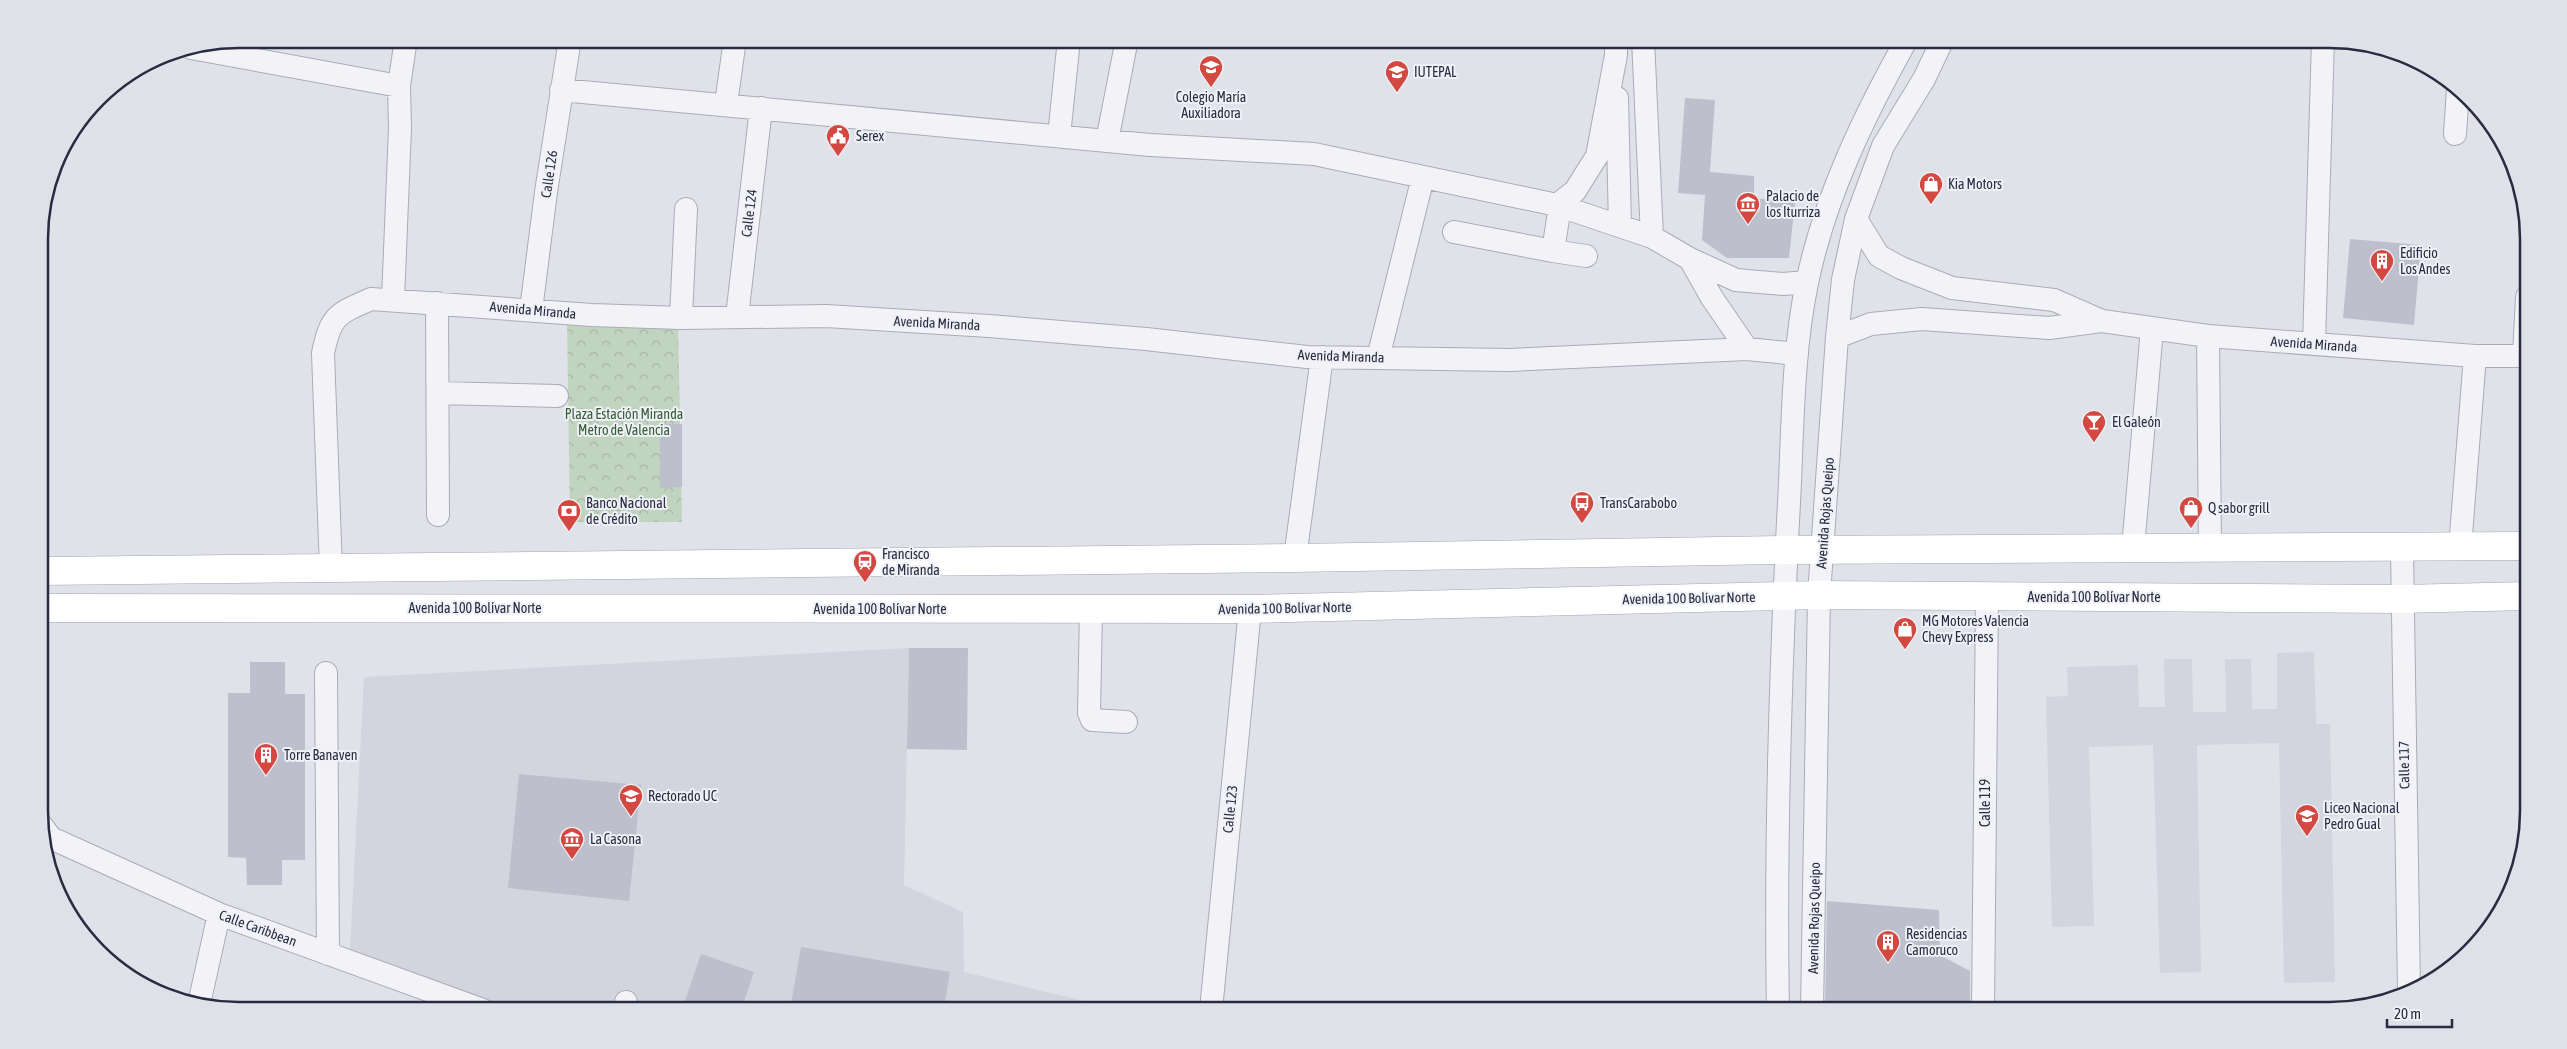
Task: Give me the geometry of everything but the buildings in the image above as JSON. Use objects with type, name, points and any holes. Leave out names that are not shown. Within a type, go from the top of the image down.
[{"type":"main road","points":[[48,571],[331,570],[1787,550],[2402,549],[2520,546]]},
{"type":"main road","name":"Avenida 100 Bolívar Norte","points":[[48,608],[1250,609],[1819,595],[2401,599],[2520,596]]},
{"type":"street","points":[[393,300],[400,128],[399,86],[405,48]]},
{"type":"street","name":"Calle 126","points":[[531,310],[568,48]]},
{"type":"street","points":[[726,104],[734,48]]},
{"type":"street","points":[[1059,136],[1068,48]]},
{"type":"street","points":[[1107,141],[1125,48]]},
{"type":"street","points":[[1616,48],[1620,225]]},
{"type":"street","points":[[1553,251],[1559,205],[1575,191],[1597,156],[1616,48]]},
{"type":"street","points":[[1643,48],[1652,237]]},
{"type":"street","points":[[1778,1002],[1776,884],[1783,596],[1797,354],[1807,282],[1831,196],[1873,101],[1902,48]]},
{"type":"street","name":"Avenida Rojas Queipo","points":[[1812,1002],[1819,595],[1836,337],[1843,280],[1856,219],[1882,146],[1924,79],[1939,48]]},
{"type":"street","points":[[2314,344],[2323,48]]},
{"type":"street","points":[[205,50],[399,86]]},
{"type":"street","points":[[561,90],[1107,141],[1314,154],[1559,205],[1652,237],[1690,260],[1736,280],[1783,284],[1807,282]]},
{"type":"street","points":[[2455,134],[2457,97]]},
{"type":"street","name":"Calle 124","points":[[737,317],[761,108]]},
{"type":"street","points":[[1378,358],[1423,177]]},
{"type":"street","points":[[681,318],[686,208]]},
{"type":"street","name":"Avenida Miranda","points":[[1856,219],[1879,256],[1901,268],[1952,288],[2054,300],[2102,321],[2208,336],[2475,356],[2520,355]]},
{"type":"street","points":[[1454,232],[1586,256]]},
{"type":"street","points":[[1690,260],[1712,298],[1748,349]]},
{"type":"street","name":"Avenida Miranda","points":[[331,570],[324,361],[329,328],[342,312],[371,299],[681,318],[826,316],[1146,338],[1322,357],[1510,360],[1748,349],[1797,354]]},
{"type":"street","points":[[437,303],[438,515]]},
{"type":"street","name":"Avenida Miranda","points":[[1836,337],[1871,324],[1922,319],[2049,328],[2102,321]]},
{"type":"street","points":[[2133,548],[2152,329]]},
{"type":"street","points":[[2208,336],[2210,549]]},
{"type":"street","points":[[2460,548],[2475,356]]},
{"type":"street","points":[[1295,558],[1322,357]]},
{"type":"street","points":[[438,393],[557,396]]},
{"type":"street","name":"Calle 117","points":[[2402,549],[2401,599],[2409,984]]},
{"type":"street","name":"Calle 119","points":[[1983,1002],[1987,597]]},
{"type":"street","points":[[1091,609],[1089,713],[1092,720],[1126,722]]},
{"type":"street","name":"Calle 123","points":[[1212,1002],[1250,609]]},
{"type":"street","points":[[326,674],[328,954]]},
{"type":"street","name":"Calle Caribbean","points":[[49,838],[219,914],[461,1002]]},
{"type":"street","points":[[200,998],[219,914]]},
{"type":"shaded area","name":"Rectorado UC","points":[[909,648],[904,885],[963,912],[964,972],[1088,1002],[492,1002],[350,949],[364,677]]},
{"type":"shaded area","name":"Liceo Nacional Pedro Gual","points":[[2314,652],[2316,724],[2330,724],[2335,982],[2284,983],[2279,743],[2197,745],[2201,972],[2160,973],[2153,745],[2089,747],[2094,926],[2052,927],[2046,697],[2068,696],[2067,667],[2138,665],[2139,707],[2165,707],[2164,659],[2192,659],[2193,712],[2226,712],[2225,659],[2251,659],[2252,709],[2277,709],[2277,653]]},
{"type":"green space","name":"Plaza Estación Miranda Metro de Valencia","points":[[567,321],[678,323],[682,522],[570,522]]},
{"type":"place","name":"Colegio María Auxiliadora","points":[[1211,88]]},
{"type":"place","name":"IUTEPAL","points":[[1397,93]]},
{"type":"place","name":"Serex","points":[[838,157]]},
{"type":"place","name":"Kia Motors","points":[[1931,205]]},
{"type":"place","name":"Palacio de los Iturriza","points":[[1748,225]]},
{"type":"place","name":"Edificio Los Andes","points":[[2382,282]]},
{"type":"place","name":"El Galeón","points":[[2094,443]]},
{"type":"place","name":"TransCarabobo","points":[[1582,524]]},
{"type":"place","name":"Q sabor grill","points":[[2191,529]]},
{"type":"place","name":"Banco Nacional de Crédito","points":[[569,532]]},
{"type":"place","name":"Francisco de Miranda","points":[[865,583]]},
{"type":"place","name":"MG Motores Valencia Chevy Express","points":[[1905,650]]},
{"type":"place","name":"Torre Banaven","points":[[266,776]]},
{"type":"place","name":"Rectorado UC","points":[[631,817]]},
{"type":"place","name":"Liceo Nacional Pedro Gual","points":[[2307,837]]},
{"type":"place","name":"La Casona","points":[[572,860]]},
{"type":"place","name":"Residencias Camoruco","points":[[1888,963]]}]
